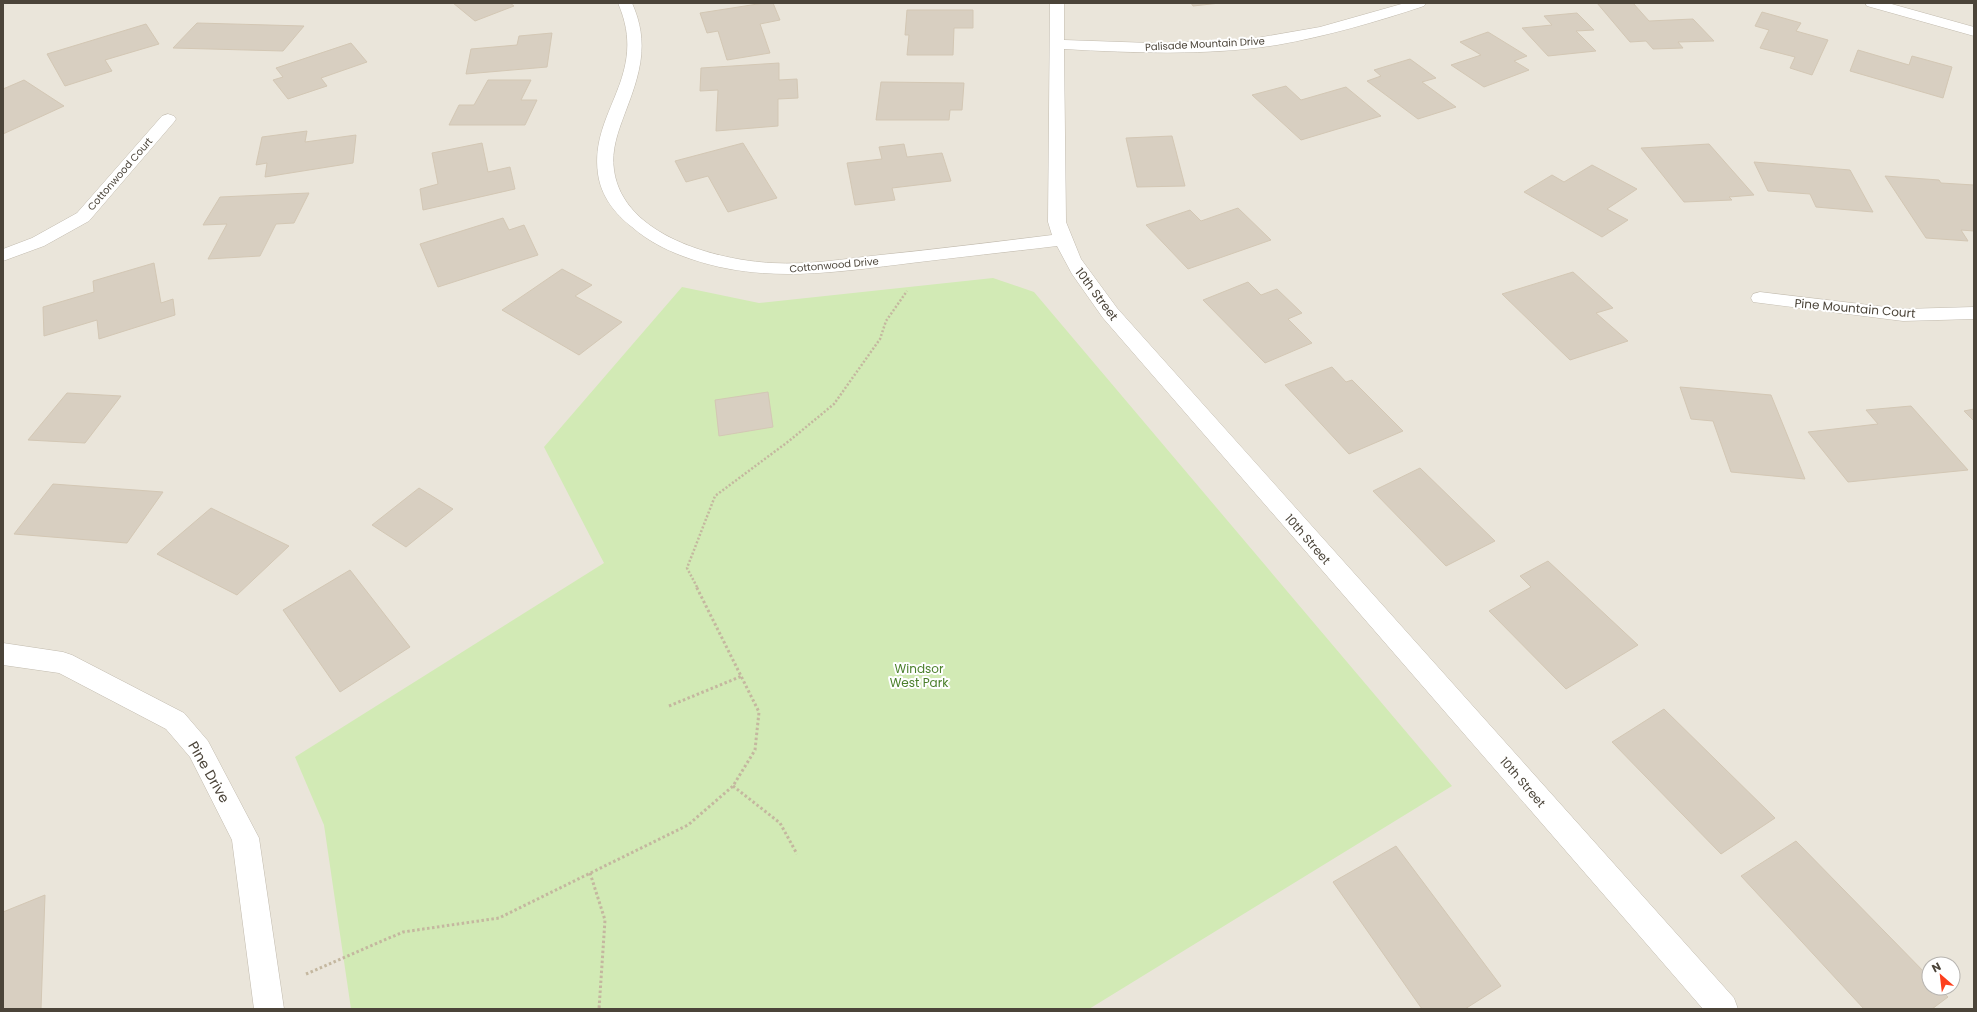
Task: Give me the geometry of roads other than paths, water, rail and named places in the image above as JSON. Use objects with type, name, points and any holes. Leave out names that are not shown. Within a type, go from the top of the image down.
[{"type":"street","name":"Cottonwood Drive","points":[[625,3],[629,11],[636,40],[636,57],[630,80],[606,142],[604,154],[606,178],[615,200],[630,218],[654,236],[706,258],[730,264],[764,268],[819,268],[1061,240]]},
{"type":"street","name":"10th Street","points":[[1058,3],[1057,222],[1061,240],[1082,278],[1110,314],[1723,1009]]},
{"type":"street","name":"Palisade Mountain Drive","points":[[1058,44],[1117,47],[1172,47],[1267,41],[1305,35],[1357,23],[1419,3]]},
{"type":"street","points":[[1872,3],[1974,32]]},
{"type":"street","name":"Cottonwood Court","points":[[3,255],[38,242],[83,217],[168,119]]},
{"type":"street","name":"Pine Mountain Court","points":[[1760,298],[1903,315],[1974,313]]},
{"type":"street","name":"Pine Drive","points":[[3,654],[63,663],[175,721],[199,749],[245,838],[268,1000]]},
{"type":"park label","name":"Windsor West Park","points":[[919,675]]}]
